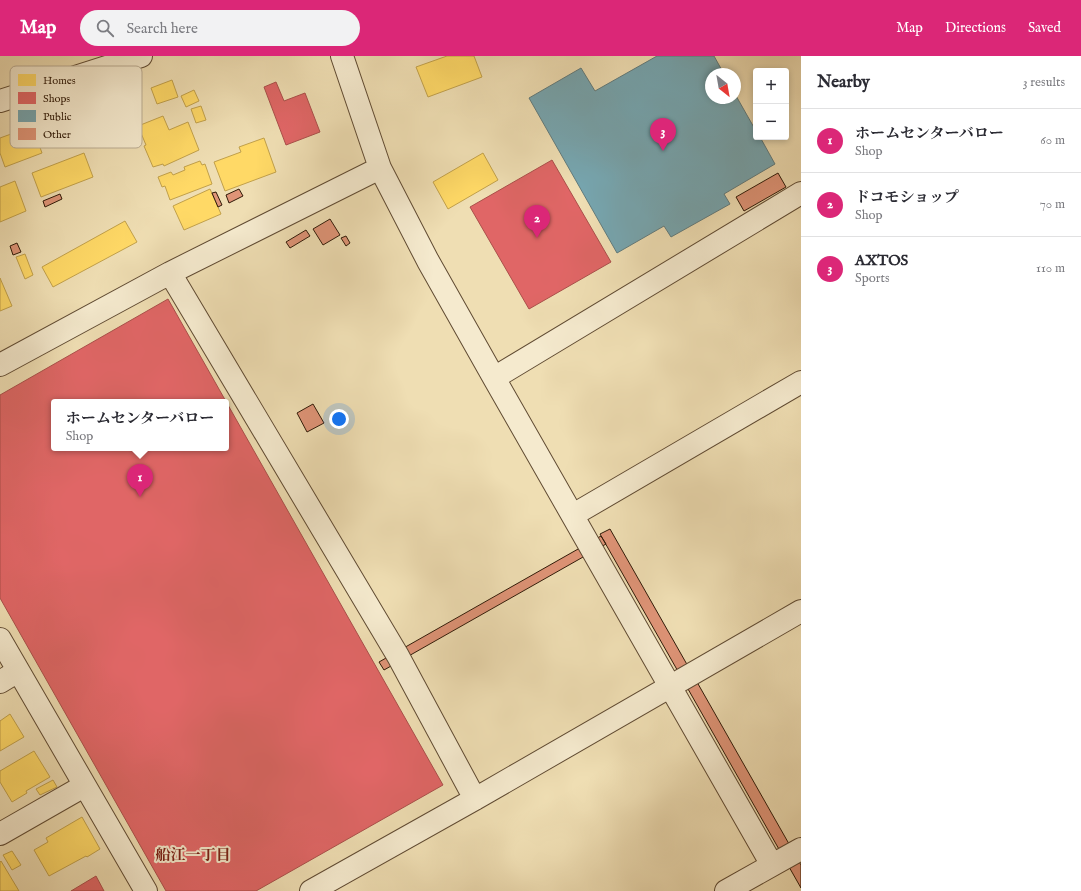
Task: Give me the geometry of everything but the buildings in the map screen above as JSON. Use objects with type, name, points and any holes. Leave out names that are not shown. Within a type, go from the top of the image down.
[{"type":"street","points":[[110,66],[141,56]]},
{"type":"street","points":[[342,56],[380,168],[428,261],[671,685],[772,865]]},
{"type":"street","points":[[0,101],[10,98]]},
{"type":"street","points":[[0,365],[170,274],[380,168]]},
{"type":"street","points":[[494,378],[801,193]]},
{"type":"street","points":[[170,274],[398,656],[475,799]]},
{"type":"street","points":[[573,515],[801,382]]},
{"type":"street","points":[[310,891],[475,799],[801,611]]},
{"type":"street","points":[[0,639],[9,676],[84,786],[146,891]]},
{"type":"street","points":[[0,834],[84,786]]},
{"type":"street","points":[[726,891],[801,849]]},
{"type":"place","name":"AXTOS","points":[[663,151]]},
{"type":"place","name":"ドコモショップ","points":[[537,238]]},
{"type":"place","name":"ホームセンターバロー","points":[[140,497]]},
{"type":"district","name":"船江一丁目","points":[[193,855]]}]
